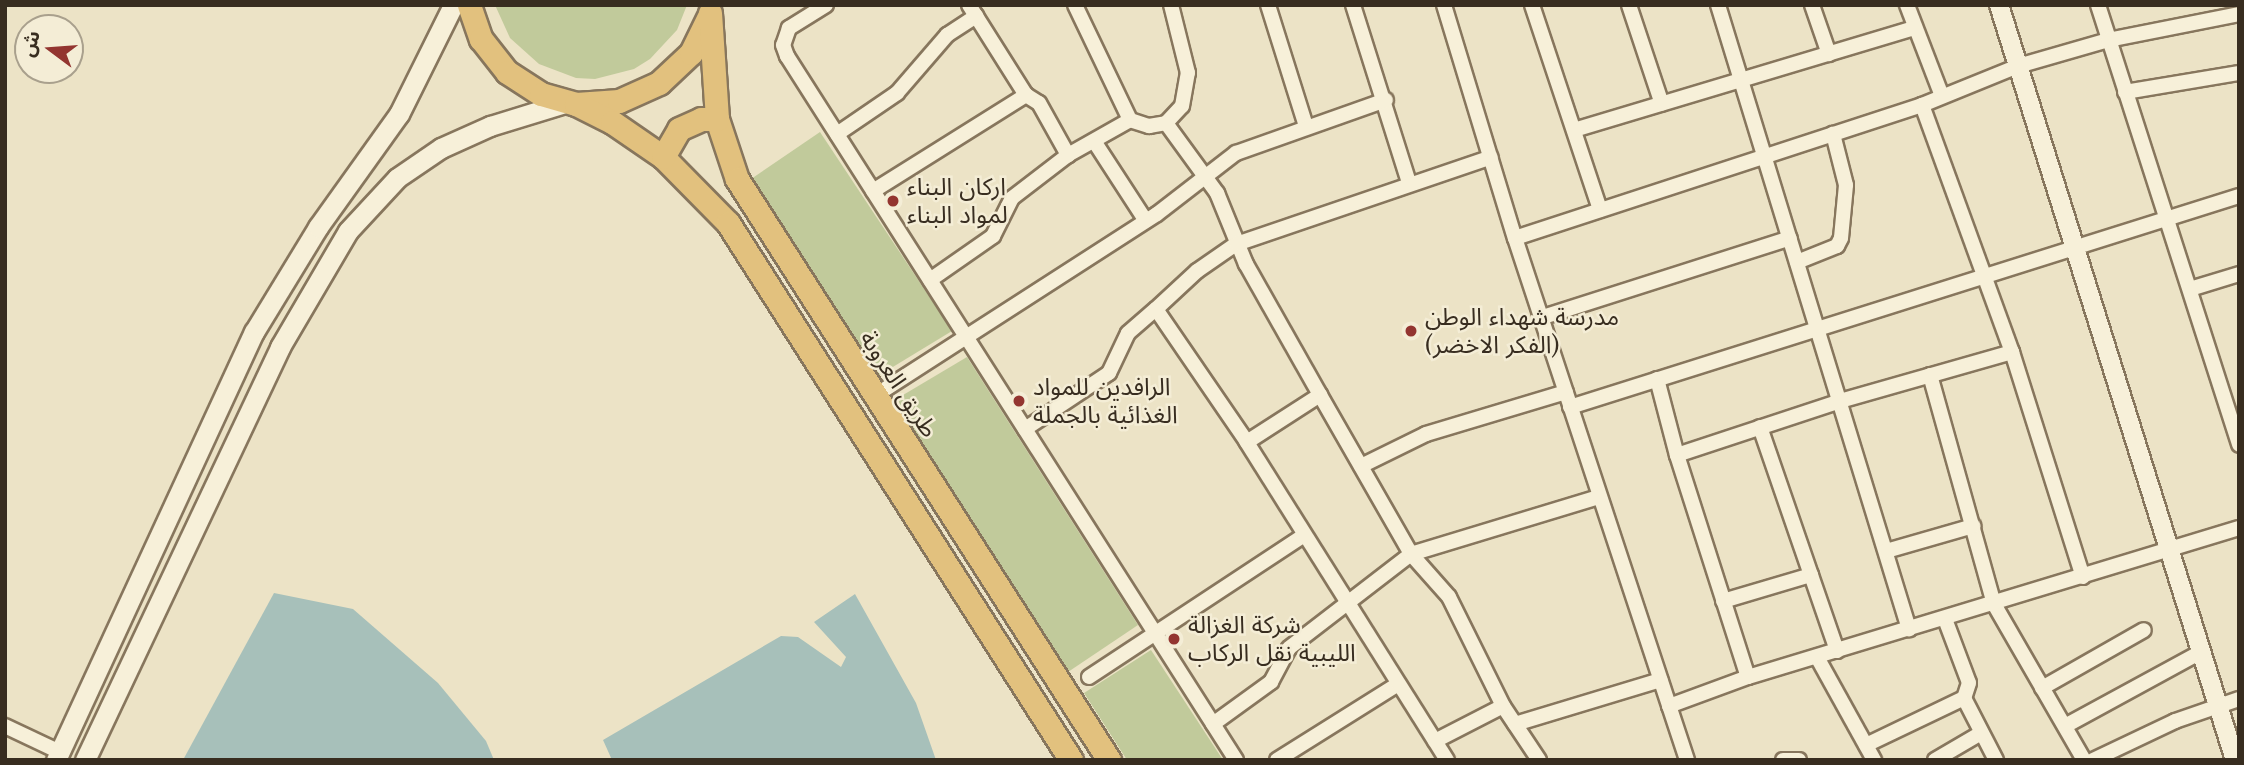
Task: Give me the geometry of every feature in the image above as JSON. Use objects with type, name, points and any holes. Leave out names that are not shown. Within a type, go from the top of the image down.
[{"type":"highway","points":[[469,5],[481,39],[507,72],[529,88],[572,103],[612,122],[663,157],[704,194],[733,231],[1071,760]]},
{"type":"highway","points":[[572,103],[619,101],[659,83],[691,53],[710,9]]},
{"type":"highway","name":"طريق العروبة","points":[[710,9],[717,119],[727,158],[745,193],[1109,760]]},
{"type":"highway","points":[[663,157],[679,130],[701,119],[717,119]]},
{"type":"main road","points":[[58,756],[254,332],[318,227],[399,114],[453,5]]},
{"type":"main road","points":[[85,760],[279,347],[348,231],[390,184],[441,148],[489,125],[572,103]]},
{"type":"street","points":[[826,5],[789,28],[783,45],[930,281],[1236,760]]},
{"type":"street","points":[[1075,5],[1130,121]]},
{"type":"street","points":[[930,281],[993,236],[1012,198],[1068,155],[1130,121],[1149,126],[1166,123],[1181,106],[1188,73],[1171,5]]},
{"type":"street","points":[[1268,5],[1306,126]]},
{"type":"street","points":[[1353,5],[1386,100],[1409,183]]},
{"type":"street","points":[[1444,5],[1515,238],[1687,760]]},
{"type":"street","points":[[1532,5],[1600,210]]},
{"type":"street","points":[[1629,5],[1662,104]]},
{"type":"street","points":[[1718,5],[1909,629]]},
{"type":"street","points":[[1812,5],[1829,54]]},
{"type":"street","points":[[1906,5],[1942,96]]},
{"type":"street","points":[[1999,5],[2168,550],[2236,759]]},
{"type":"street","points":[[2098,5],[2239,445]]},
{"type":"street","points":[[837,134],[897,93],[947,35],[973,11],[1026,95],[1036,99],[1068,155]]},
{"type":"street","points":[[1515,238],[1922,105],[2018,66],[2108,40],[2239,14]]},
{"type":"street","points":[[1574,130],[1915,28]]},
{"type":"street","points":[[2124,92],[2239,73]]},
{"type":"street","points":[[873,191],[1026,95]]},
{"type":"street","points":[[876,395],[967,339],[1146,221],[1204,174],[1236,153],[1306,126],[1386,100]]},
{"type":"street","points":[[1922,105],[2012,352],[2083,577]]},
{"type":"street","points":[[1166,123],[1217,193],[1236,244],[1320,395],[1411,554],[1448,597],[1503,706],[1539,760]]},
{"type":"street","points":[[1797,262],[1837,246],[1841,238],[1846,185],[1833,134]]},
{"type":"street","points":[[1094,141],[1146,221]]},
{"type":"street","points":[[1025,429],[1109,373],[1128,333],[1197,271],[1236,244],[1491,157]]},
{"type":"street","points":[[1570,407],[1817,327],[1985,279],[2239,196]]},
{"type":"street","points":[[1543,317],[1790,238]]},
{"type":"street","points":[[2190,289],[2239,274]]},
{"type":"street","points":[[1156,309],[1247,442],[1344,602],[1447,760]]},
{"type":"street","points":[[1677,455],[1840,401],[2012,352]]},
{"type":"street","points":[[1930,375],[1994,604],[2084,760]]},
{"type":"street","points":[[1657,379],[1677,455],[1748,677]]},
{"type":"street","points":[[1361,466],[1426,434],[1566,392]]},
{"type":"street","points":[[1247,442],[1320,395]]},
{"type":"street","points":[[1760,427],[1837,651]]},
{"type":"street","points":[[1213,723],[1271,682],[1289,648],[1344,602],[1411,554],[1599,496]]},
{"type":"street","points":[[1885,551],[1973,526]]},
{"type":"street","points":[[1669,706],[1748,677],[2239,528]]},
{"type":"street","points":[[1089,677],[1304,535]]},
{"type":"street","points":[[1723,601],[1811,575]]},
{"type":"street","points":[[1945,619],[1969,683],[1964,698],[1996,760]]},
{"type":"street","points":[[2042,688],[2144,629]]},
{"type":"street","points":[[2065,726],[2201,652]]},
{"type":"street","points":[[1817,657],[1874,760]]},
{"type":"street","points":[[1515,724],[1661,680]]},
{"type":"street","points":[[1277,760],[1398,684]]},
{"type":"street","points":[[1866,745],[1964,698]]},
{"type":"street","points":[[2093,760],[2239,699]]},
{"type":"street","points":[[1435,741],[1503,706]]},
{"type":"street","points":[[5,726],[58,756]]},
{"type":"street","points":[[1935,760],[1981,733]]},
{"type":"street","points":[[1783,760],[1799,760]]},
{"type":"green space","points":[[495,5],[687,5],[677,30],[650,59],[634,69],[595,79],[576,78],[539,64],[510,38]]},
{"type":"green space","points":[[820,132],[952,331],[878,376],[751,179]]},
{"type":"green space","points":[[967,357],[1138,625],[1068,672],[893,401]]},
{"type":"green space","points":[[1151,650],[1223,760],[1127,760],[1084,693]]},
{"type":"water","points":[[274,593],[353,609],[438,683],[486,741],[494,760],[183,760]]},
{"type":"water","points":[[855,594],[916,703],[936,760],[612,760],[603,740],[781,636],[798,637],[841,667],[846,657],[814,622]]},
{"type":"place","name":"اركان البناء لمواد البناء","points":[[893,201]]},
{"type":"place","name":"مدرسة شهداء الوطن (الفكر الاخضر)","points":[[1411,331]]},
{"type":"place","name":"الرافدين للمواد الغذائية بالجملة","points":[[1019,401]]},
{"type":"place","name":"شركة الغزالة الليبية نقل الركاب","points":[[1174,639]]}]
